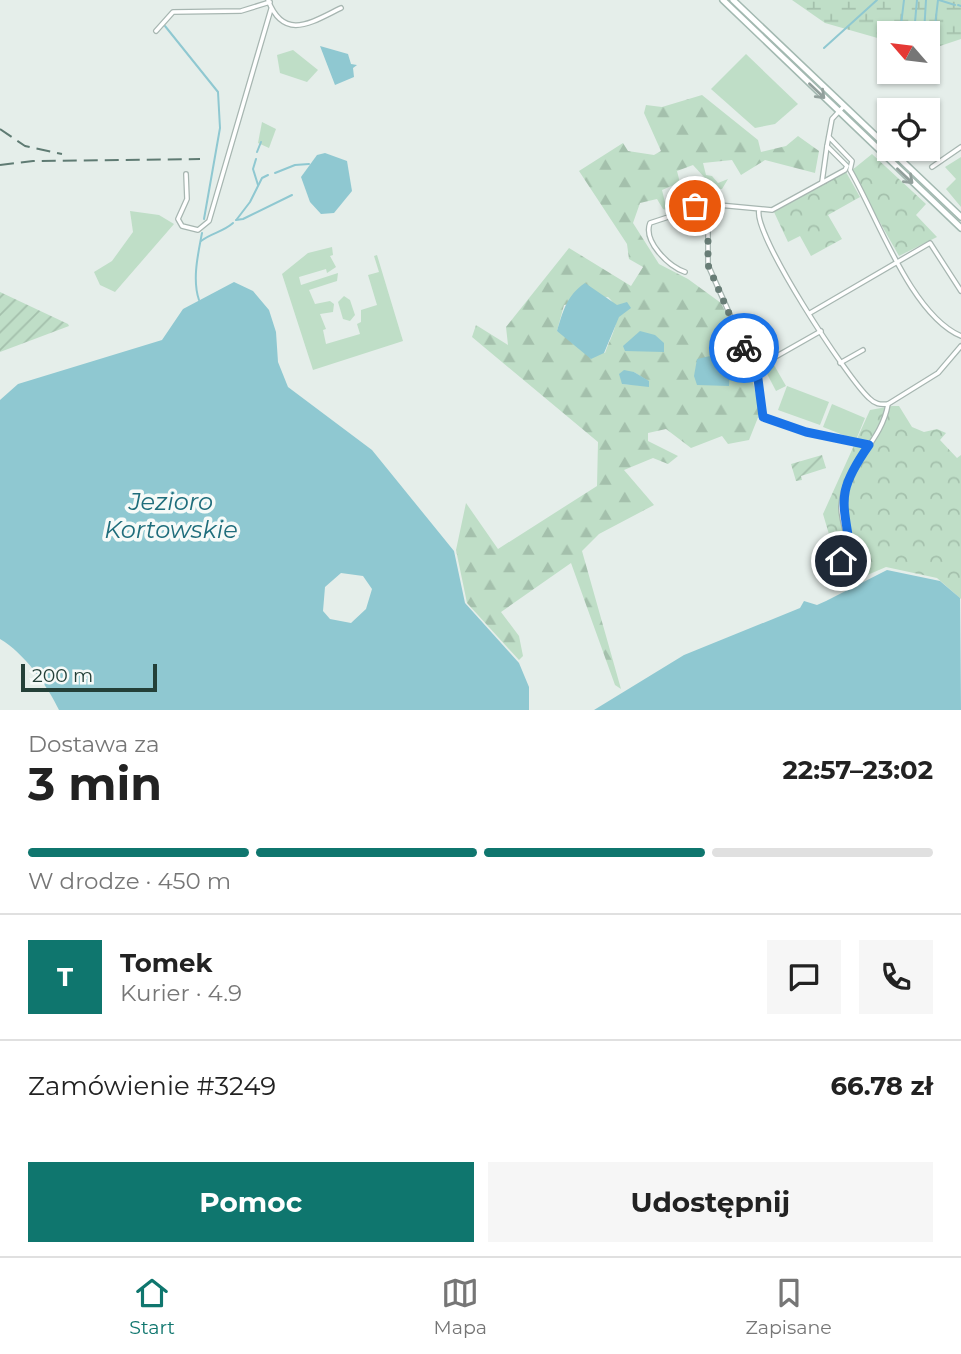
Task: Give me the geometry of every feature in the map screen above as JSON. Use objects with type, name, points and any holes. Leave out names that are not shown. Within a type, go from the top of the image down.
[{"type":"main road","points":[[723,0],[961,228]]},
{"type":"main road","points":[[733,0],[961,217]]},
{"type":"street","points":[[156,32],[173,12],[241,11],[269,1],[271,9],[209,221],[198,230],[179,224],[187,195],[186,174]]},
{"type":"street","points":[[271,9],[285,23],[299,26],[341,8]]},
{"type":"street","points":[[821,183],[832,119],[844,106]]},
{"type":"street","points":[[684,272],[658,253],[647,224],[708,204],[759,209],[784,205],[849,168],[852,161],[828,136]]},
{"type":"street","points":[[759,209],[758,221],[763,235],[840,363],[870,400],[880,405],[888,404],[938,373],[960,348],[958,335],[933,317],[898,261],[849,168],[827,146]]},
{"type":"street","points":[[932,167],[961,147]]},
{"type":"street","points":[[708,204],[708,265],[754,369],[763,417],[806,432],[869,445]]},
{"type":"street","points":[[810,313],[930,243],[961,291]]},
{"type":"street","points":[[754,369],[821,331]]},
{"type":"street","points":[[840,363],[863,350]]},
{"type":"street","points":[[841,561],[851,555],[841,507],[850,474],[883,427],[888,404]]},
{"type":"green space","points":[[792,0],[961,0],[961,39],[940,46],[940,21],[877,21],[877,38],[825,23]]},
{"type":"green space","points":[[293,50],[318,70],[307,82],[280,73],[277,55]]},
{"type":"green space","points":[[746,54],[798,104],[775,124],[755,128],[711,89]]},
{"type":"green space","points":[[702,95],[758,140],[761,152],[786,146],[798,136],[819,151],[815,173],[765,160],[741,175],[732,160],[703,163],[706,175],[712,176],[718,183],[728,179],[722,189],[709,189],[704,177],[693,165],[677,171],[685,203],[674,185],[662,190],[667,210],[663,209],[657,199],[640,203],[633,223],[659,264],[688,279],[721,303],[744,350],[759,415],[749,440],[728,444],[722,436],[691,448],[666,429],[648,433],[648,441],[678,456],[668,464],[653,458],[624,470],[654,505],[599,534],[582,551],[621,689],[615,685],[571,563],[501,612],[519,636],[523,656],[519,660],[467,603],[456,550],[466,503],[498,549],[597,486],[598,442],[472,337],[476,325],[508,345],[506,327],[569,248],[631,286],[643,267],[629,259],[627,244],[579,171],[623,143],[628,151],[654,155],[661,151],[644,113],[646,105],[662,107]],"holes":[[[608,297],[617,316],[605,353],[557,331],[564,305]],[[634,372],[648,381],[649,386],[622,384]]]},
{"type":"green space","points":[[262,122],[276,129],[269,148],[258,143]]},
{"type":"green space","points":[[872,154],[926,204],[916,215],[937,237],[899,256],[851,171]]},
{"type":"green space","points":[[961,157],[961,207],[946,189],[956,179],[945,167]]},
{"type":"green space","points":[[846,172],[860,197],[828,215],[842,239],[811,256],[800,236],[788,242],[774,212]]},
{"type":"green space","points":[[130,211],[159,215],[174,224],[115,292],[100,285],[94,272],[112,261],[133,232]]},
{"type":"green space","points":[[332,247],[333,255],[330,256],[336,267],[327,273],[326,269],[299,277],[301,285],[338,273],[337,281],[309,290],[315,304],[330,301],[334,304],[333,312],[320,314],[326,329],[323,330],[326,344],[360,334],[357,324],[361,322],[361,310],[377,305],[368,275],[379,272],[374,256],[377,255],[403,341],[313,370],[282,274],[308,253]]},
{"type":"green space","points":[[0,292],[68,324],[69,326],[0,352]]},
{"type":"green space","points":[[344,296],[350,300],[355,315],[350,321],[343,319],[338,302]]},
{"type":"green space","points":[[774,365],[786,386],[776,391],[765,370]]},
{"type":"green space","points":[[787,386],[829,402],[820,425],[778,410]]},
{"type":"green space","points":[[832,404],[865,418],[856,440],[823,427]]},
{"type":"green space","points":[[899,406],[912,427],[924,432],[937,429],[946,433],[940,440],[957,458],[961,455],[961,599],[937,578],[886,567],[858,579],[836,558],[823,514],[870,410]]},
{"type":"green space","points":[[822,455],[826,468],[801,476],[802,480],[796,481],[791,464]]},
{"type":"water","points":[[320,46],[348,54],[351,64],[357,65],[353,68],[354,77],[335,85]]},
{"type":"water","points":[[325,153],[347,161],[352,191],[334,213],[321,214],[310,202],[301,177],[317,155]]},
{"type":"water","name":"Jezioro Kortowskie","points":[[234,282],[253,291],[269,310],[276,332],[278,362],[288,387],[372,450],[454,551],[465,603],[519,663],[529,687],[529,710],[59,710],[34,670],[18,652],[0,639],[0,400],[18,384],[162,340],[183,309]],"holes":[[[341,573],[363,576],[372,589],[366,609],[351,623],[330,619],[323,611],[325,587]]]},
{"type":"water","points":[[585,283],[617,305],[627,302],[631,308],[619,317],[604,353],[591,359],[557,331],[570,298]]},
{"type":"water","points":[[640,331],[655,335],[664,343],[664,352],[625,351],[623,346]]},
{"type":"water","points":[[710,356],[730,367],[729,386],[697,385],[694,376],[697,359]]},
{"type":"water","points":[[624,370],[634,372],[649,381],[649,387],[622,384],[619,374]]},
{"type":"water","points":[[887,570],[940,581],[960,598],[961,710],[594,710],[684,655],[800,608],[804,601],[817,605]]},
{"type":"waterway","points":[[824,48],[877,0]]},
{"type":"waterway","points":[[901,21],[904,0]]},
{"type":"waterway","points":[[915,21],[917,0]]},
{"type":"waterway","points":[[925,21],[926,0]]},
{"type":"waterway","points":[[936,21],[938,0]]},
{"type":"waterway","points":[[939,0],[955,5]]},
{"type":"waterway","points":[[165,26],[218,92],[220,128],[204,219]]},
{"type":"waterway","points":[[257,152],[261,142]]},
{"type":"waterway","points":[[256,159],[253,169],[258,185]]},
{"type":"waterway","points":[[275,173],[295,165],[309,164]]},
{"type":"waterway","points":[[237,219],[250,202],[262,178],[268,175]]},
{"type":"waterway","points":[[236,220],[292,195]]},
{"type":"waterway","points":[[201,241],[233,223]]},
{"type":"waterway","points":[[199,300],[196,276],[202,233]]},
{"type":"railway","points":[[0,129],[25,146],[62,154]]},
{"type":"railway","points":[[0,165],[33,161],[200,159]]},
{"type":"way so far","points":[[695,206],[708,204],[708,265],[744,348]]},
{"type":"route","points":[[744,348],[758,379],[763,417],[806,432],[869,445],[850,474],[841,507],[851,555],[841,561]]}]
